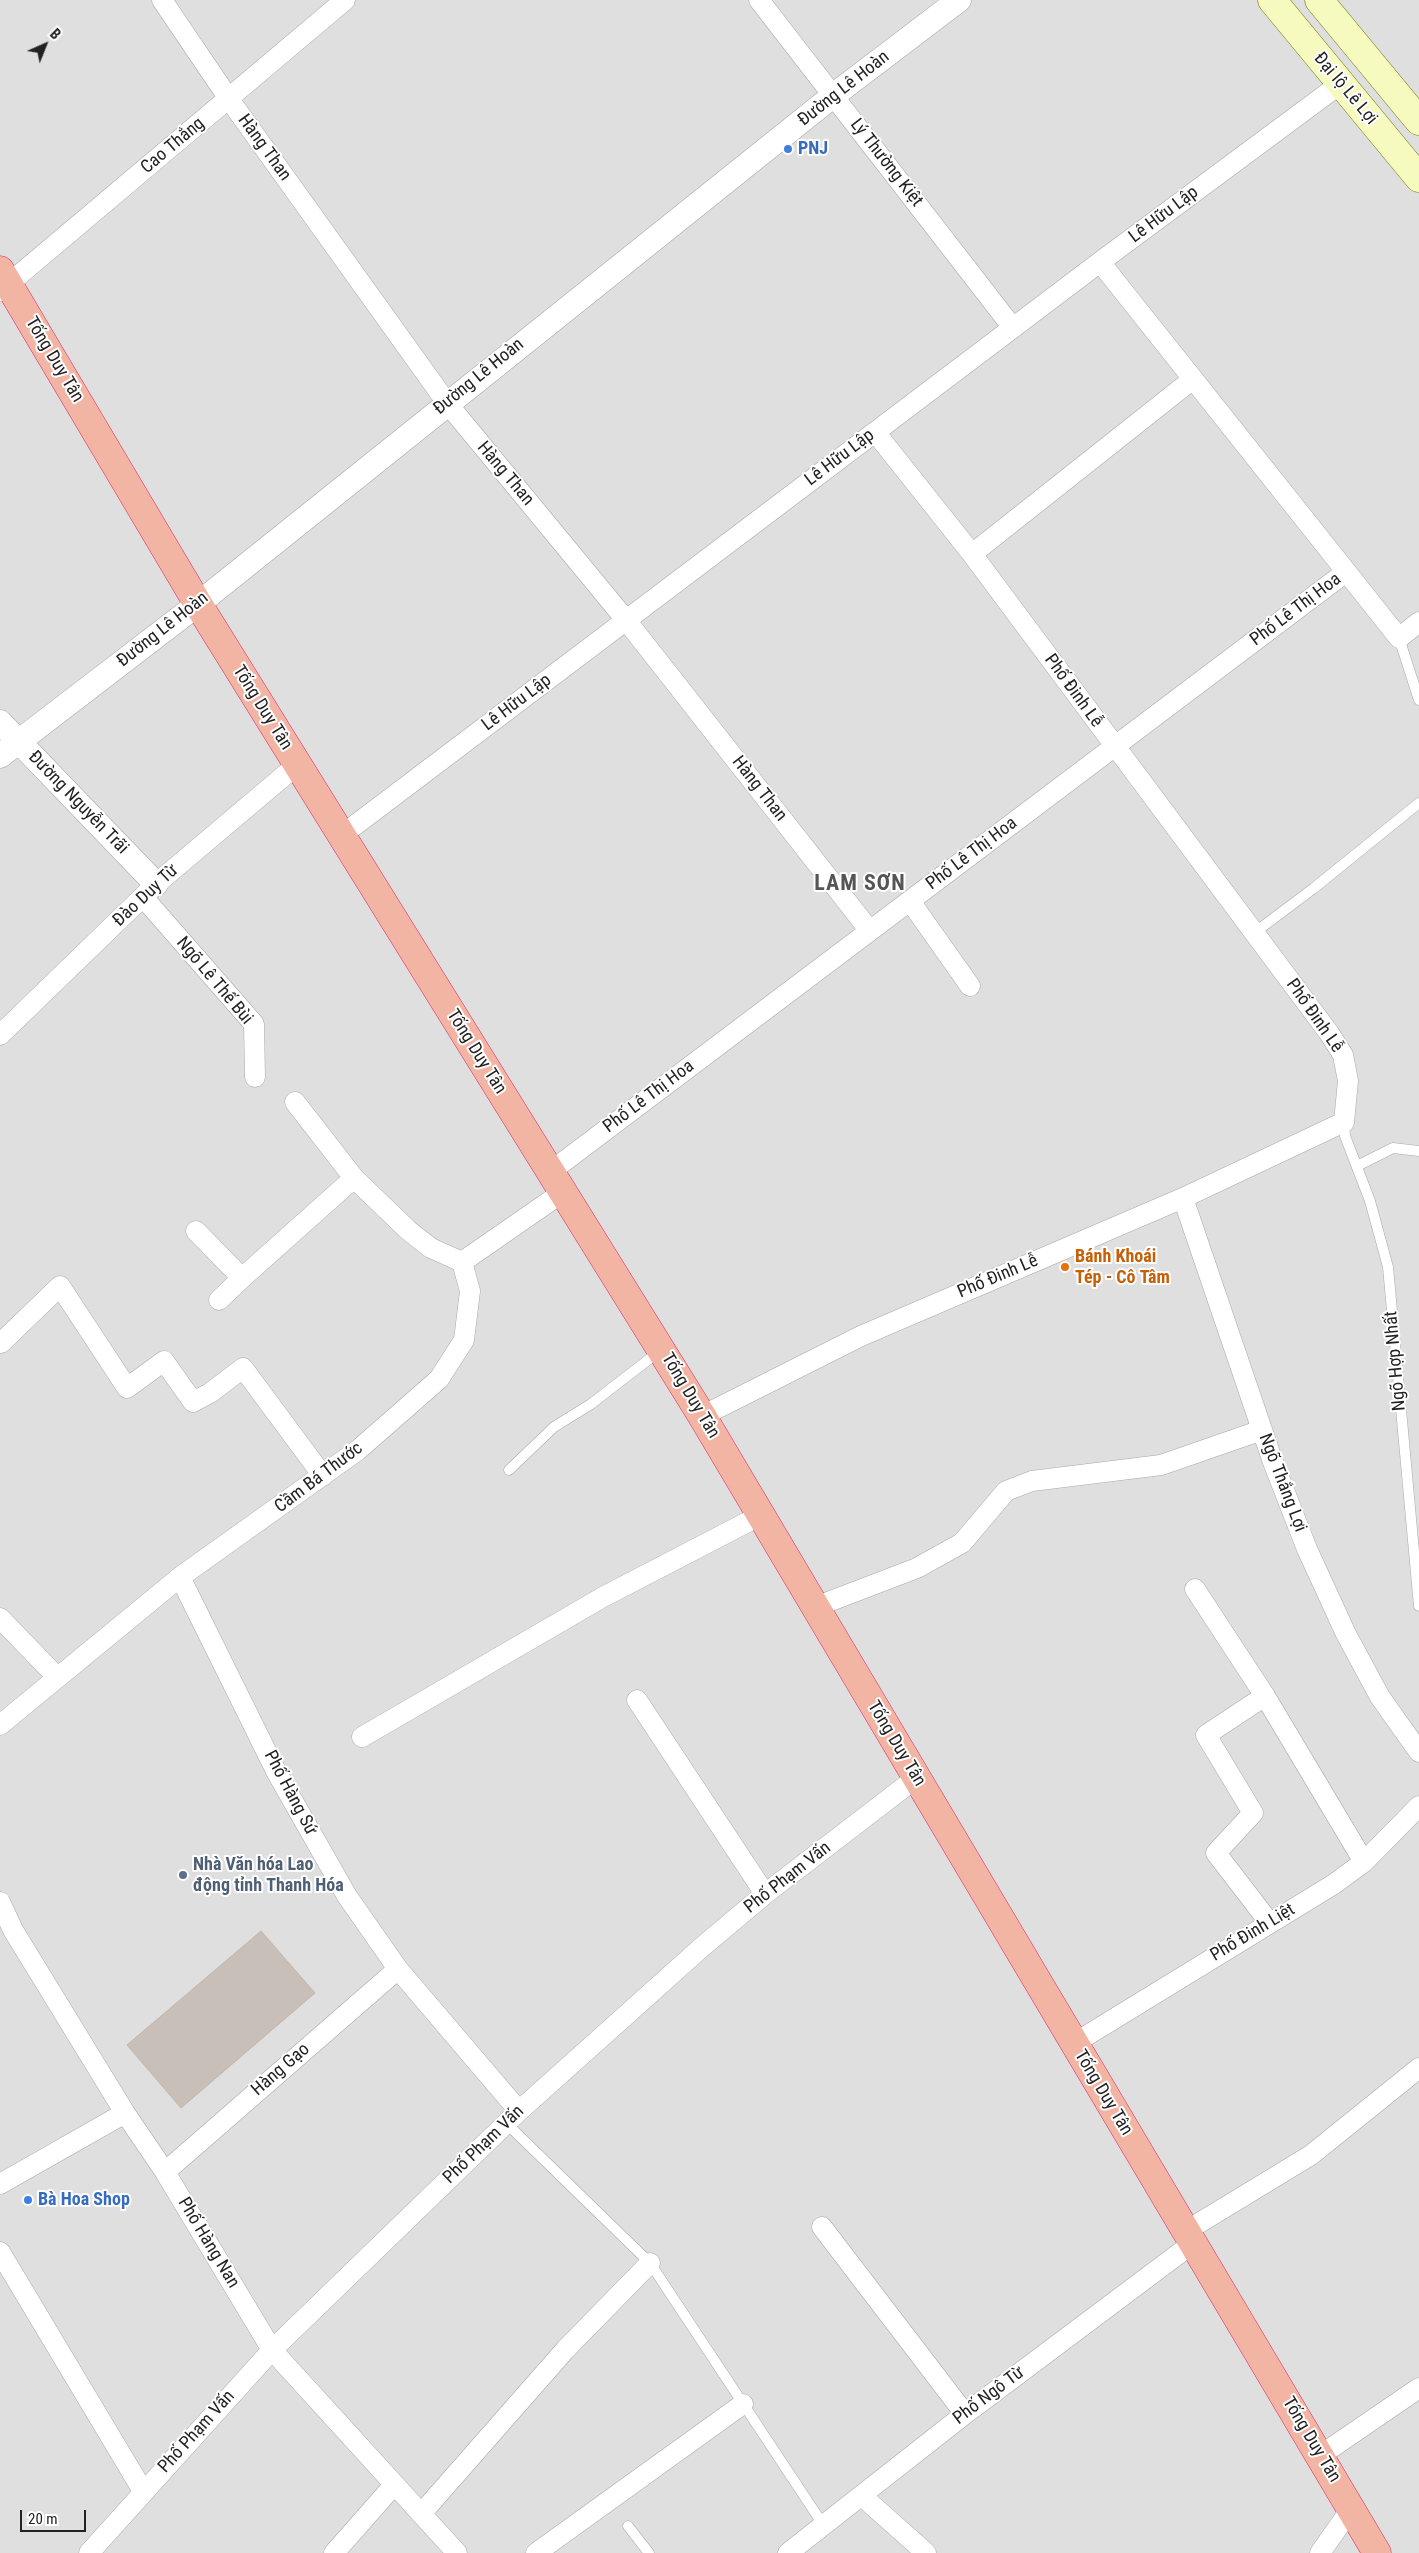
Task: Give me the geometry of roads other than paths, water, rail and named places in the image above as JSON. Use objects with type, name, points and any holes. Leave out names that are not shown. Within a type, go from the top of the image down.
[{"type":"highway","name":"Tống Duy Tân","points":[[3,282],[198,604],[702,1416],[1074,2044],[1321,2455],[1364,2531]]},
{"type":"main road","name":"Đại lộ Lê Lợi","points":[[1272,0],[1419,178]]},
{"type":"main road","name":"Đại lộ Lê Lợi","points":[[1319,0],[1419,121]]},
{"type":"street","name":"Hàng Than","points":[[162,0],[229,98],[447,403],[626,620],[870,931]]},
{"type":"street","name":"Cao Thắng","points":[[3,282],[229,98],[345,0]]},
{"type":"street","name":"Lý Thường Kiệt","points":[[759,0],[1013,328]]},
{"type":"street","name":"Đường Lê Hoàn","points":[[0,756],[198,604],[834,95],[959,0]]},
{"type":"street","name":"Lê Hữu Lập","points":[[342,836],[874,432],[1340,84]]},
{"type":"street","name":"Phố Lê Thị Hoa","points":[[1100,262],[1399,638]]},
{"type":"street","points":[[972,554],[1193,379]]},
{"type":"street","name":"Phố Đinh Lễ","points":[[702,1416],[861,1336],[1182,1198],[1344,1122],[1348,1081],[1343,1055],[1329,1032],[972,554],[874,432]]},
{"type":"street","name":"Phố Lê Thị Hoa","points":[[557,1182],[870,931],[1346,572]]},
{"type":"street","points":[[1399,638],[1419,622]]},
{"type":"street","name":"Đường Nguyễn Trãi","points":[[0,722],[19,741],[149,891]]},
{"type":"street","name":"Đào Duy Từ","points":[[0,1035],[149,891],[298,764]]},
{"type":"street","name":"Ngõ Lê Thế Bùi","points":[[149,891],[254,1024],[255,1077]]},
{"type":"street","points":[[910,901],[970,986]]},
{"type":"street","points":[[295,1102],[354,1178],[408,1230],[431,1248],[462,1262],[557,1182]]},
{"type":"street","points":[[219,1300],[354,1178]]},
{"type":"street","name":"Ngõ Thắng Lợi","points":[[1182,1198],[1262,1430],[1307,1549],[1346,1634],[1380,1697],[1419,1752]]},
{"type":"street","points":[[196,1232],[242,1278]]},
{"type":"street","name":"Cầm Bá Thước","points":[[0,1725],[180,1577],[358,1450],[439,1379],[464,1340],[470,1291],[462,1262]]},
{"type":"street","points":[[4,1347],[60,1286],[127,1388],[164,1361],[193,1402],[210,1393],[243,1368],[323,1476]]},
{"type":"street","points":[[815,1607],[917,1568],[962,1543],[1006,1491],[1032,1481],[1161,1465],[1262,1430]]},
{"type":"street","points":[[362,1737],[603,1597],[761,1515]]},
{"type":"street","name":"Phố Hàng Sứ","points":[[180,1577],[278,1772],[347,1896],[398,1969],[512,2117]]},
{"type":"street","points":[[1195,1590],[1265,1696],[1364,1862]]},
{"type":"street","points":[[0,1618],[57,1677]]},
{"type":"street","points":[[1265,1696],[1206,1735],[1252,1813],[1216,1853],[1269,1922]]},
{"type":"street","points":[[637,1700],[765,1894]]},
{"type":"street","name":"Phố Phạm Vấn","points":[[89,2553],[272,2350],[512,2117],[702,1947],[765,1894],[916,1778]]},
{"type":"street","name":"Phố Đinh Liệt","points":[[1074,2044],[1269,1922],[1334,1884],[1364,1862],[1419,1806]]},
{"type":"street","name":"Phố Hàng Nan","points":[[0,1902],[6,1935],[164,2172],[272,2350],[456,2553]]},
{"type":"street","name":"Hàng Gạo","points":[[164,2172],[398,1969]]},
{"type":"street","name":"Phố Ngô Từ","points":[[788,2553],[1190,2237],[1311,2155],[1419,2068]]},
{"type":"street","points":[[0,2184],[125,2113]]},
{"type":"street","points":[[822,2227],[965,2414]]},
{"type":"street","points":[[0,2252],[143,2491]]},
{"type":"street","points":[[421,2514],[565,2350],[650,2263]]},
{"type":"street","points":[[1321,2455],[1419,2388]]},
{"type":"street","points":[[536,2553],[743,2404]]},
{"type":"street","points":[[334,2553],[394,2485]]},
{"type":"street","points":[[862,2496],[926,2553]]},
{"type":"street","points":[[1320,2553],[1364,2531]]},
{"type":"lane","points":[[1399,638],[1419,700]]},
{"type":"lane","points":[[1254,933],[1314,888],[1419,803]]},
{"type":"lane","name":"Ngõ Hợp Nhất","points":[[1344,1122],[1345,1136],[1370,1201],[1388,1267],[1419,1606]]},
{"type":"lane","points":[[1356,1166],[1393,1148],[1419,1151]]},
{"type":"lane","points":[[509,1470],[554,1427],[590,1404],[661,1350]]},
{"type":"lane","points":[[512,2117],[650,2263],[824,2526]]},
{"type":"lane","points":[[628,2526],[649,2553]]},
{"type":"place","name":"PNJ","points":[[788,149]]},
{"type":"place","name":"Bánh Khoái Tép - Cô Tâm","points":[[1065,1267]]},
{"type":"place","name":"Nhà Văn hóa Lao động tỉnh Thanh Hóa","points":[[183,1875]]},
{"type":"place","name":"Bà Hoa Shop","points":[[28,2200]]},
{"type":"district","name":"LAM SƠN","points":[[860,884]]}]
